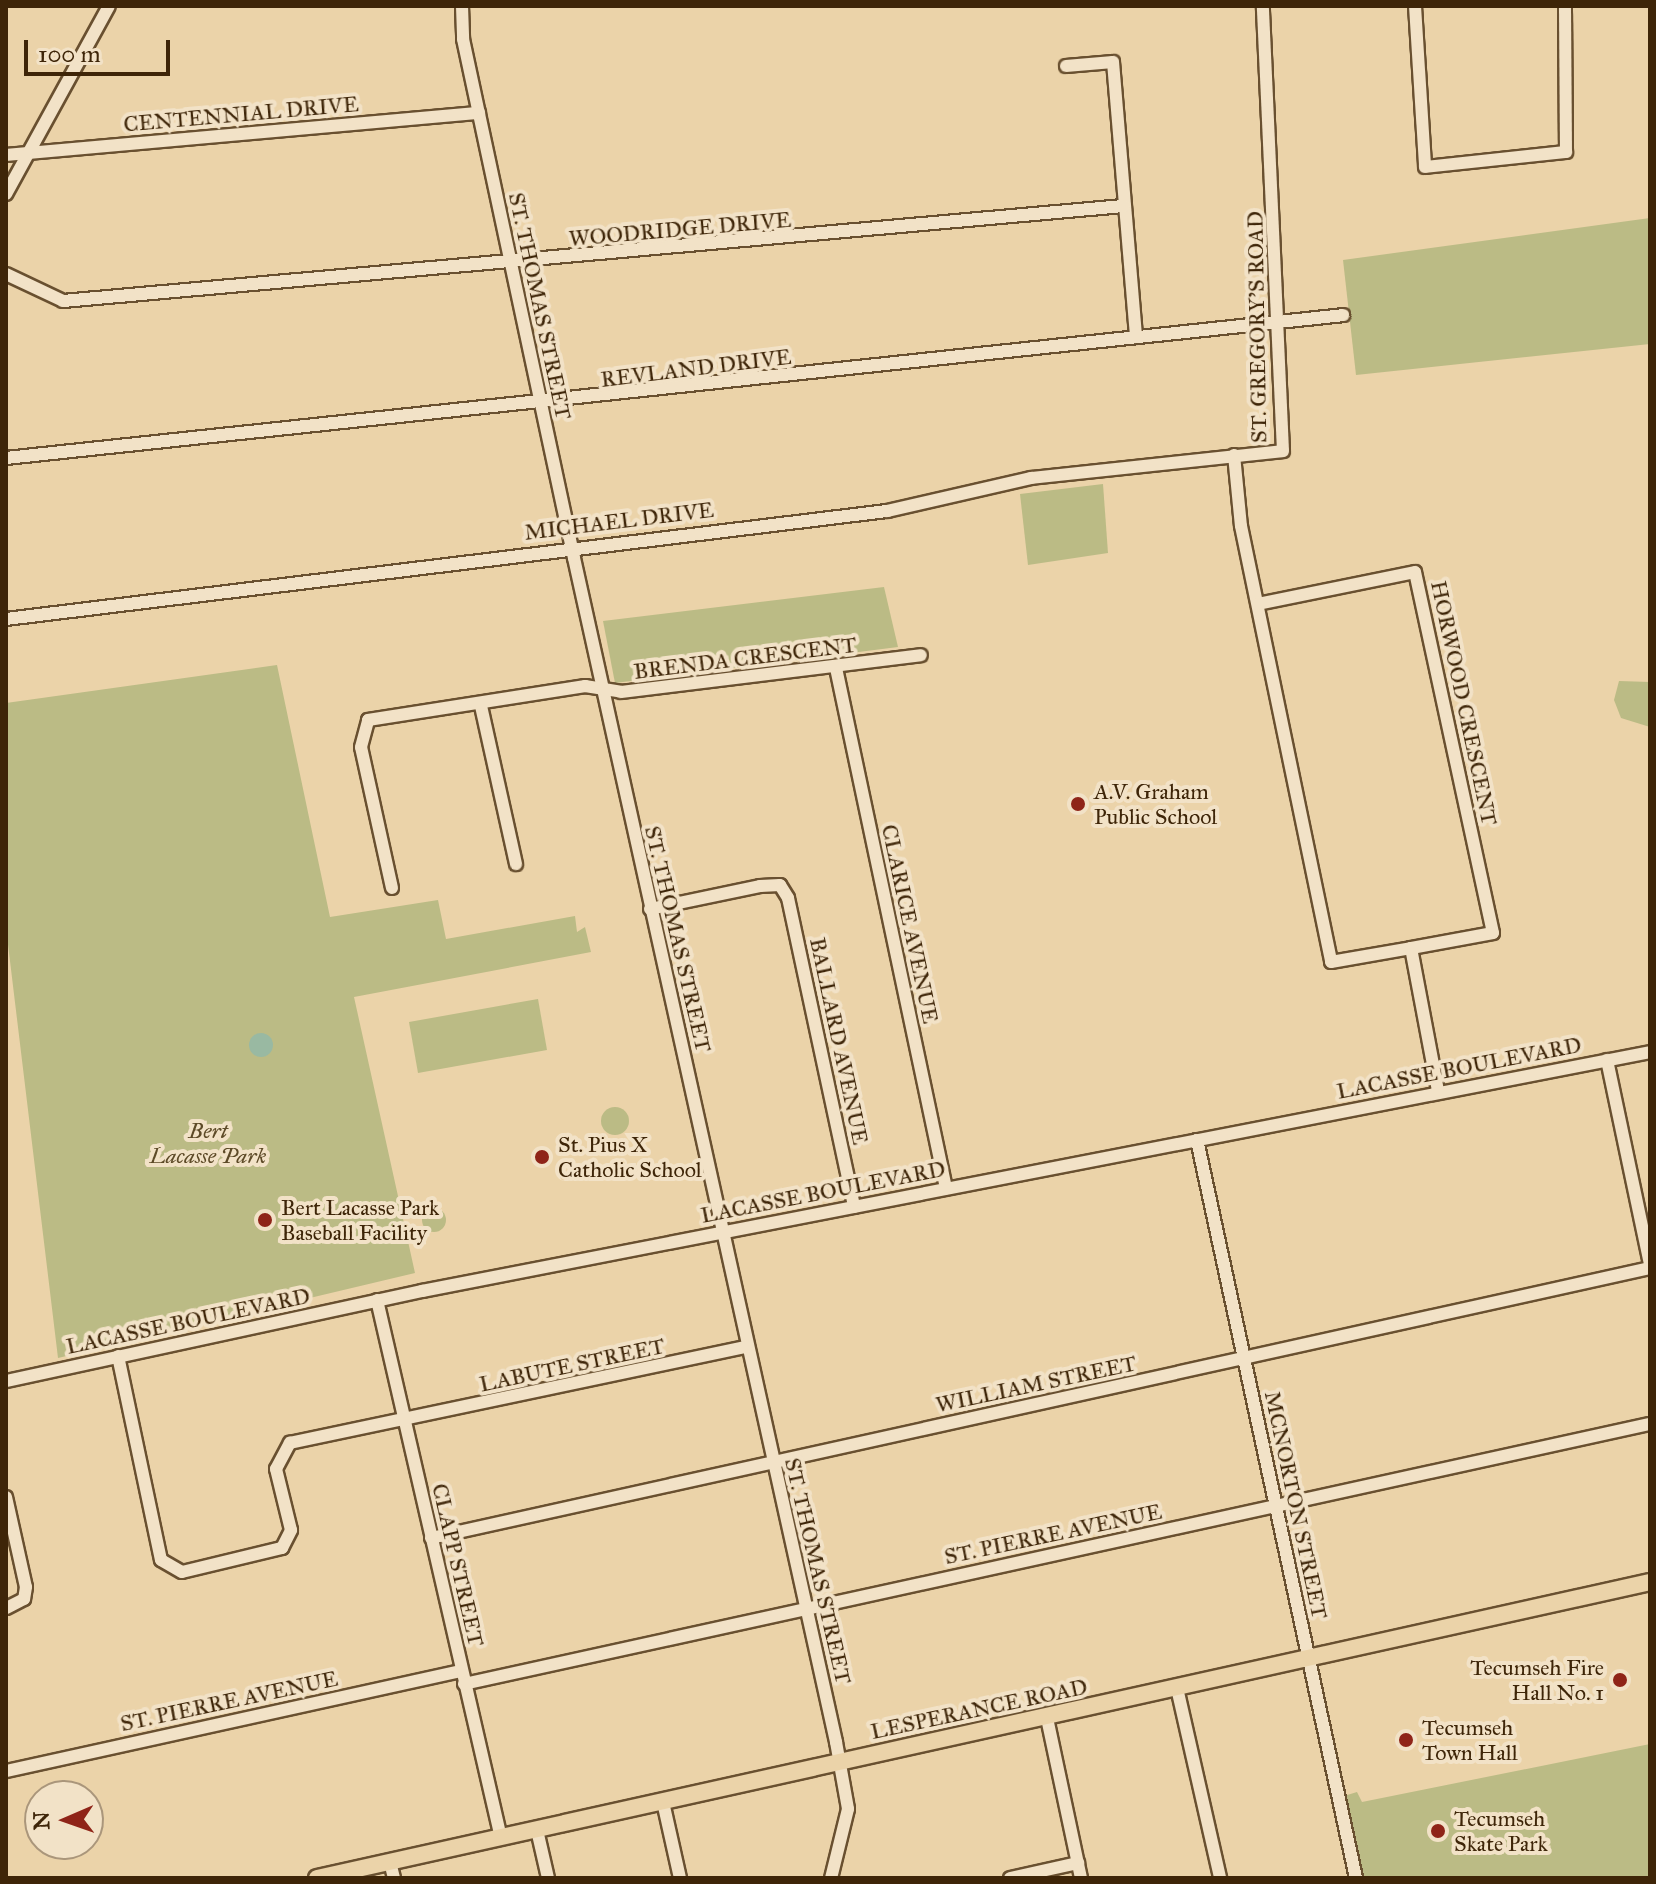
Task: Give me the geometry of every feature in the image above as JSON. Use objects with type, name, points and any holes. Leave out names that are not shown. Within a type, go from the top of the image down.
[{"type":"main road","name":"LESPERANCE ROAD","points":[[317,1878],[392,1870],[501,1838],[1650,1582]]},
{"type":"street","points":[[6,194],[109,6]]},
{"type":"street","name":"ST. THOMAS STREET","points":[[462,6],[479,113],[571,546],[839,1762],[848,1809],[831,1878]]},
{"type":"street","name":"ST. GREGORY'S ROAD","points":[[1258,604],[1234,455],[1283,451],[1273,322],[1279,251],[1263,6]]},
{"type":"street","points":[[1415,6],[1425,167],[1566,152],[1565,6]]},
{"type":"street","points":[[1066,66],[1113,62],[1136,337]]},
{"type":"street","name":"CENTENNIAL DRIVE","points":[[6,155],[479,113]]},
{"type":"street","name":"WOODRIDGE DRIVE","points":[[6,274],[63,301],[511,264],[1124,206]]},
{"type":"street","name":"REVLAND DRIVE","points":[[6,458],[541,405],[1343,315]]},
{"type":"street","name":"MICHAEL DRIVE","points":[[6,619],[571,546],[887,511],[1031,478],[1234,455]]},
{"type":"street","name":"HORWOOD CRESCENT","points":[[1415,572],[1493,933],[1411,948],[1331,962],[1258,604],[1415,572]]},
{"type":"street","name":"BRENDA CRESCENT","points":[[392,888],[361,747],[363,727],[377,718],[481,706],[585,686],[603,690],[836,668],[921,655]]},
{"type":"street","name":"CLARICE AVENUE","points":[[836,668],[946,1188]]},
{"type":"street","points":[[481,706],[516,864]]},
{"type":"street","name":"BALLARD AVENUE","points":[[650,909],[780,885],[788,898],[854,1207]]},
{"type":"street","points":[[1411,948],[1438,1091]]},
{"type":"street","name":"LACASSE BOULEVARD","points":[[6,1381],[377,1300],[1650,1052]]},
{"type":"street","points":[[1607,1060],[1650,1266]]},
{"type":"street","name":"MCNORTON STREET","points":[[1197,1140],[1356,1878]]},
{"type":"street","name":"WILLIAM STREET","points":[[431,1538],[1650,1266]]},
{"type":"street","name":"CLAPP STREET","points":[[377,1300],[501,1838]]},
{"type":"street","name":"LABUTE STREET","points":[[118,1356],[161,1560],[182,1572],[282,1548],[291,1530],[276,1469],[290,1443],[406,1422],[747,1347]]},
{"type":"street","name":"ST. PIERRE AVENUE","points":[[6,1771],[807,1609],[1650,1424]]},
{"type":"street","points":[[6,1497],[26,1587],[24,1599],[6,1608]]},
{"type":"street","points":[[1177,1688],[1220,1878]]},
{"type":"street","points":[[1047,1718],[1081,1878]]},
{"type":"street","points":[[663,1802],[680,1878]]},
{"type":"street","points":[[537,1830],[548,1878]]},
{"type":"street","points":[[1010,1878],[1078,1863]]},
{"type":"green space","points":[[1650,218],[1650,344],[1356,375],[1343,260]]},
{"type":"green space","points":[[1103,484],[1108,553],[1028,565],[1020,494]]},
{"type":"green space","points":[[884,587],[898,647],[615,683],[603,621]]},
{"type":"green space","name":"Bert Lacasse Park","points":[[277,665],[330,917],[438,900],[446,939],[575,916],[577,932],[585,927],[591,952],[354,997],[415,1273],[58,1358],[6,928],[6,703]]},
{"type":"green space","points":[[1619,681],[1650,682],[1650,727],[1621,718],[1614,700]]},
{"type":"green space","points":[[538,999],[547,1050],[418,1073],[409,1022]]},
{"type":"green space","points":[[615,1107],[625,1111],[629,1121],[625,1131],[615,1135],[605,1131],[601,1121],[605,1111]]},
{"type":"green space","points":[[434,1208],[443,1211],[446,1220],[443,1229],[434,1232],[425,1229],[422,1220],[425,1211]]},
{"type":"green space","points":[[1650,1744],[1650,1878],[1361,1878],[1344,1796],[1357,1792],[1362,1802]]},
{"type":"shaded area","points":[[261,1033],[272,1040],[273,1045],[266,1056],[261,1057],[250,1050],[249,1045],[256,1034]]},
{"type":"place","name":"A.V. Graham Public School","points":[[1078,804]]},
{"type":"place","name":"St. Pius X Catholic School","points":[[542,1157]]},
{"type":"place","name":"Bert Lacasse Park Baseball Facility","points":[[265,1220]]},
{"type":"place","name":"Tecumseh Fire Hall No. 1","points":[[1620,1680]]},
{"type":"place","name":"Tecumseh Town Hall","points":[[1406,1740]]},
{"type":"place","name":"Tecumseh Skate Park","points":[[1438,1831]]}]
